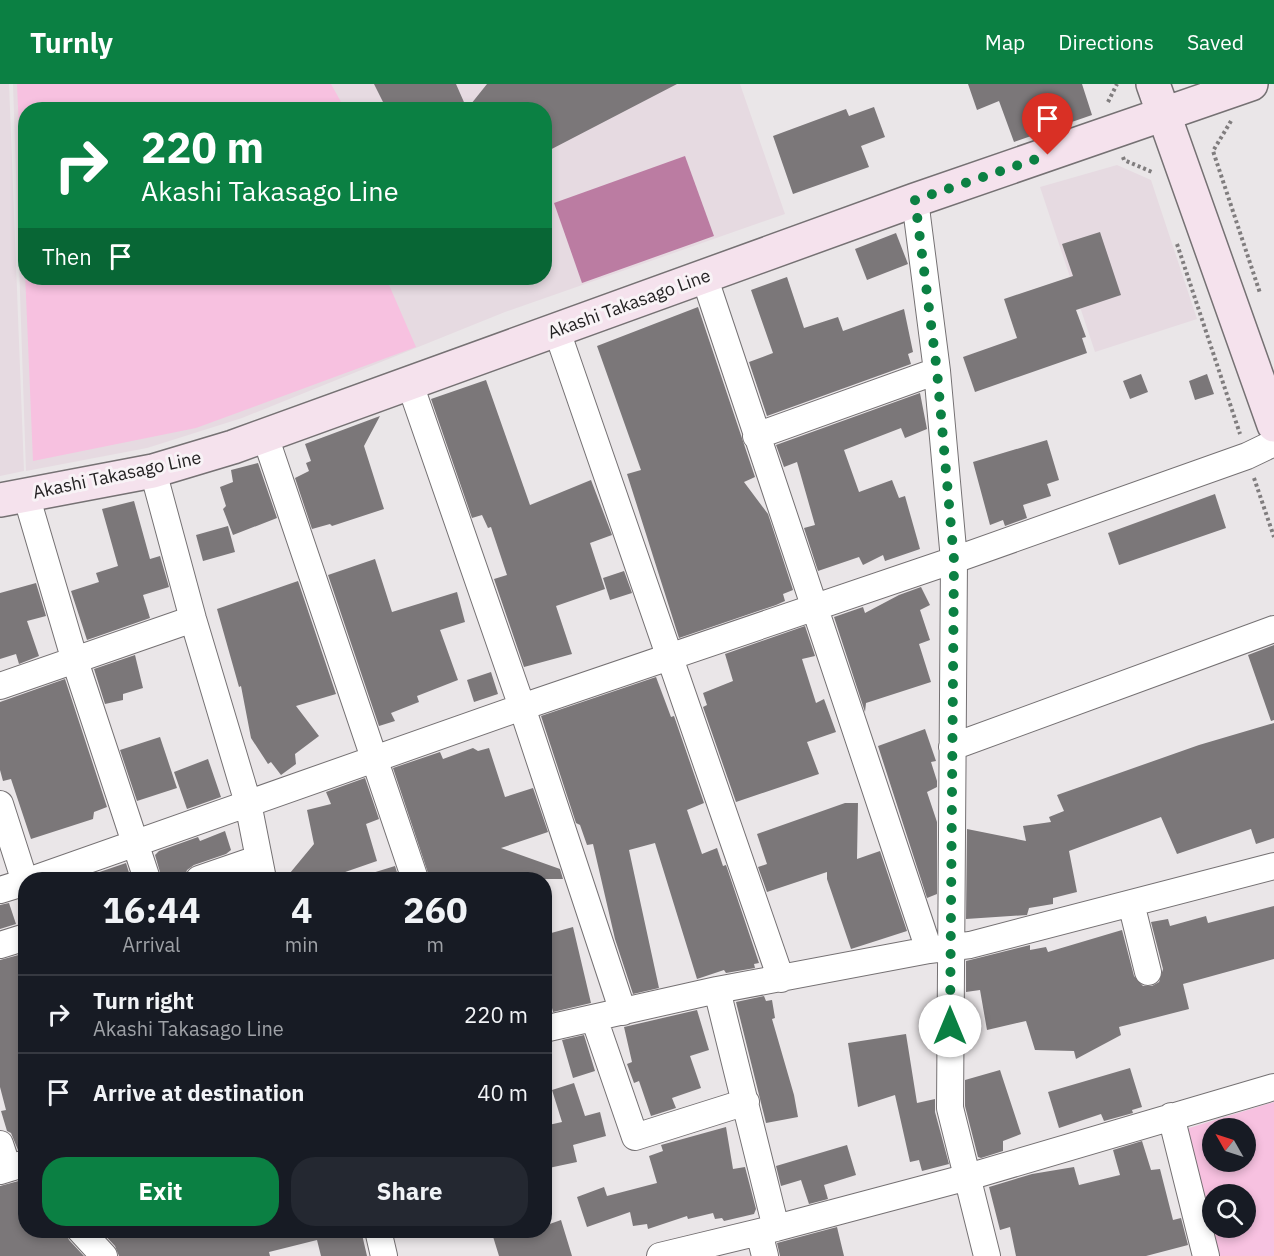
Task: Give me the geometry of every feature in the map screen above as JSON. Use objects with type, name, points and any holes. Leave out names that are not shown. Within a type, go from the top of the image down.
[{"type":"main road","name":"Akashi Takasago Line","points":[[13,497],[153,471],[265,436],[915,200],[1159,98],[1251,84]]},
{"type":"main road","points":[[1159,98],[1274,425]]},
{"type":"street","points":[[915,200],[937,371],[954,560],[952,747],[939,949],[950,1108],[987,1256]]},
{"type":"street","points":[[704,276],[814,609],[939,949]]},
{"type":"street","points":[[557,331],[781,979]]},
{"type":"street","points":[[756,436],[937,371]]},
{"type":"street","points":[[410,384],[522,707],[623,1012]]},
{"type":"street","points":[[265,436],[373,760],[413,872]]},
{"type":"street","points":[[56,872],[522,707],[954,560],[1247,456],[1274,443]]},
{"type":"street","points":[[153,471],[193,619],[248,803],[260,869],[242,872]]},
{"type":"street","points":[[13,497],[75,661],[145,872]]},
{"type":"street","points":[[0,686],[193,619]]},
{"type":"street","points":[[952,747],[1274,629]]},
{"type":"street","points":[[0,804],[24,872]]},
{"type":"street","points":[[552,1027],[717,990],[970,945],[1274,866]]},
{"type":"street","points":[[0,890],[18,885]]},
{"type":"street","points":[[1131,903],[1148,972]]},
{"type":"street","points":[[0,945],[18,939]]},
{"type":"street","points":[[717,990],[746,1102],[767,1239]]},
{"type":"street","points":[[594,1018],[635,1137],[746,1102]]},
{"type":"street","points":[[660,1256],[767,1239],[1171,1116],[1274,1087]]},
{"type":"street","points":[[1171,1116],[1206,1256]]},
{"type":"street","points":[[0,1144],[16,1167]]},
{"type":"street","points":[[87,1238],[104,1256]]},
{"type":"street","points":[[380,1238],[384,1256]]},
{"type":"path","points":[[1117,84],[1110,120],[1124,160],[1152,171],[1156,182]]},
{"type":"path","points":[[1231,122],[1213,151],[1263,299]]},
{"type":"path","points":[[1174,236],[1274,537]]},
{"type":"shaded area","points":[[0,84],[9,84],[24,471],[0,476]]},
{"type":"shaded area","points":[[13,84],[740,84],[785,214],[505,312],[242,418],[147,448],[26,471],[20,285],[552,285],[552,102],[18,102],[18,233]]},
{"type":"shaded area","points":[[17,84],[331,84],[341,102],[18,102],[18,108]]},
{"type":"shaded area","points":[[685,156],[714,236],[582,283],[554,203]]},
{"type":"shaded area","points":[[1117,165],[1151,180],[1197,319],[1095,352],[1040,187]]},
{"type":"shaded area","points":[[26,285],[389,285],[416,347],[196,428],[33,461]]},
{"type":"shaded area","points":[[1274,1102],[1274,1256],[1212,1256],[1207,1238],[1256,1238],[1256,1184],[1202,1184],[1202,1218],[1181,1138],[1189,1128],[1202,1124],[1202,1172],[1256,1172],[1256,1118],[1222,1118]]},
{"type":"building","points":[[374,84],[456,84],[464,102],[383,102]]},
{"type":"building","points":[[487,84],[677,84],[552,149],[552,102],[473,102]]},
{"type":"building","points":[[968,84],[1082,84],[1092,115],[1014,142],[999,101],[977,110]]},
{"type":"building","points":[[874,107],[885,137],[861,146],[869,167],[793,194],[773,136],[846,109],[849,116]]},
{"type":"building","points":[[1100,232],[1121,295],[1076,310],[1086,337],[1082,338],[1087,353],[975,392],[963,357],[1017,338],[1004,299],[1073,276],[1062,244]]},
{"type":"building","points":[[896,233],[908,264],[867,280],[855,249]]},
{"type":"building","points":[[787,277],[804,328],[838,317],[843,331],[904,309],[913,352],[908,354],[911,364],[767,416],[749,362],[773,353],[751,290]]},
{"type":"building","points":[[698,307],[755,477],[744,482],[768,514],[793,590],[783,594],[785,601],[776,605],[679,638],[627,474],[641,470],[597,346]]},
{"type":"building","points":[[1141,374],[1148,392],[1130,399],[1123,381]]},
{"type":"building","points":[[1207,374],[1214,394],[1195,400],[1189,381]]},
{"type":"building","points":[[486,380],[530,505],[591,480],[612,535],[590,543],[605,589],[556,606],[572,654],[524,667],[494,579],[507,575],[491,527],[488,528],[482,515],[472,518],[431,399]]},
{"type":"building","points":[[920,393],[927,429],[905,438],[901,428],[844,450],[859,492],[892,480],[899,498],[905,496],[920,549],[885,561],[883,555],[863,565],[859,557],[818,571],[804,528],[815,525],[797,462],[784,467],[776,445]]},
{"type":"building","points":[[380,416],[364,446],[384,509],[332,526],[330,524],[312,529],[295,478],[309,471],[306,463],[311,461],[305,444]]},
{"type":"building","points":[[1047,440],[1059,480],[1047,484],[1051,496],[1023,505],[1027,518],[1005,526],[1003,520],[990,525],[973,462]]},
{"type":"building","points":[[258,463],[277,518],[233,535],[223,509],[226,506],[220,487],[233,482],[231,470]]},
{"type":"building","points":[[1215,494],[1226,528],[1119,565],[1108,533]]},
{"type":"building","points":[[134,501],[150,559],[160,556],[169,587],[143,595],[150,618],[87,640],[71,591],[99,582],[96,573],[118,566],[102,509]]},
{"type":"building","points":[[228,526],[235,552],[203,561],[196,535]]},
{"type":"building","points":[[375,559],[392,612],[457,592],[465,622],[440,630],[458,680],[417,696],[419,702],[391,713],[395,721],[379,726],[328,575]]},
{"type":"building","points":[[624,571],[632,593],[610,600],[603,578]]},
{"type":"building","points":[[298,581],[336,694],[296,706],[319,736],[295,754],[296,764],[281,775],[271,762],[268,764],[251,738],[241,686],[239,687],[217,609]]},
{"type":"building","points":[[36,583],[46,616],[27,621],[39,656],[19,664],[16,654],[0,659],[0,593]]},
{"type":"building","points":[[921,587],[930,605],[920,610],[930,640],[919,644],[931,682],[866,703],[865,712],[834,617],[863,607],[865,613],[899,595]]},
{"type":"building","points":[[805,626],[815,656],[802,659],[816,703],[824,699],[836,732],[807,742],[819,774],[736,802],[703,707],[707,705],[703,693],[733,681],[725,654]]},
{"type":"building","points":[[1274,645],[1274,720],[1271,721],[1248,655]]},
{"type":"building","points":[[135,655],[143,688],[123,694],[123,700],[105,704],[94,669]]},
{"type":"building","points":[[491,672],[498,694],[474,702],[467,680]]},
{"type":"building","points":[[656,677],[671,717],[674,716],[704,803],[687,810],[702,854],[717,848],[723,866],[726,865],[759,963],[754,964],[755,968],[726,973],[724,970],[697,979],[655,843],[629,850],[659,988],[633,994],[615,939],[593,844],[587,845],[580,825],[576,823],[541,716]]},
{"type":"building","points":[[65,679],[107,807],[94,812],[93,819],[31,839],[11,779],[3,781],[0,770],[0,702]]},
{"type":"building","points":[[1274,723],[1274,838],[1256,844],[1251,829],[1177,854],[1161,817],[1069,851],[1077,892],[1053,898],[1053,904],[1029,908],[1027,915],[966,919],[967,829],[1026,841],[1023,826],[1051,822],[1049,817],[1064,811],[1057,795],[1199,745]]},
{"type":"building","points":[[925,729],[936,761],[931,762],[937,781],[937,787],[927,792],[937,822],[937,894],[927,898],[878,746]]},
{"type":"building","points":[[160,737],[177,788],[137,801],[120,750]]},
{"type":"building","points":[[473,748],[478,751],[489,748],[505,797],[533,788],[548,832],[501,848],[560,869],[563,879],[552,879],[552,872],[428,872],[393,768],[440,752],[443,759]]},
{"type":"building","points":[[208,759],[221,797],[187,809],[174,772]]},
{"type":"building","points":[[365,778],[379,819],[366,824],[377,861],[345,872],[291,872],[314,844],[307,810],[331,804],[326,792]]},
{"type":"building","points":[[845,803],[858,803],[857,859],[880,851],[907,931],[851,949],[827,879],[827,872],[767,892],[758,867],[767,864],[757,834]]},
{"type":"building","points":[[225,831],[231,850],[226,854],[194,865],[186,872],[160,872],[155,855],[159,851],[198,837],[200,841]]},
{"type":"building","points":[[126,863],[129,872],[100,872]]},
{"type":"building","points":[[395,866],[397,872],[376,872]]},
{"type":"building","points":[[9,903],[16,924],[0,929],[0,905]]},
{"type":"building","points":[[1274,906],[1274,959],[1183,984],[1189,1009],[1119,1027],[1121,1035],[1076,1059],[1074,1051],[1035,1050],[1026,1021],[987,1030],[980,990],[966,992],[966,961],[1030,945],[1030,950],[1046,947],[1048,952],[1122,930],[1134,976],[1143,986],[1152,986],[1159,982],[1163,969],[1151,922],[1168,919],[1170,926],[1206,916],[1208,923]]},
{"type":"building","points":[[573,927],[591,1003],[553,1012],[552,933]]},
{"type":"building","points":[[18,955],[18,1150],[11,1133],[7,1131],[1,1111],[6,1110],[0,1087],[0,960]]},
{"type":"building","points":[[764,996],[766,1001],[772,1000],[775,1018],[772,1019],[798,1117],[766,1123],[736,1002]]},
{"type":"building","points":[[697,1010],[709,1050],[690,1056],[701,1088],[672,1098],[676,1108],[651,1116],[639,1081],[634,1083],[627,1064],[632,1062],[624,1027]]},
{"type":"building","points":[[906,1034],[917,1103],[935,1099],[935,1112],[949,1164],[922,1171],[919,1160],[910,1162],[895,1095],[858,1107],[848,1043]]},
{"type":"building","points":[[584,1035],[595,1071],[573,1078],[562,1040]]},
{"type":"building","points":[[1130,1068],[1142,1107],[1132,1110],[1133,1113],[1104,1121],[1101,1114],[1059,1128],[1048,1092]]},
{"type":"building","points":[[1000,1070],[1021,1134],[1003,1141],[1003,1151],[981,1158],[978,1157],[965,1106],[965,1080]]},
{"type":"building","points":[[574,1083],[585,1116],[600,1112],[606,1136],[573,1145],[577,1162],[552,1167],[552,1124],[562,1122],[552,1090]]},
{"type":"building","points":[[726,1127],[733,1169],[745,1167],[756,1209],[754,1214],[724,1221],[722,1218],[715,1219],[713,1213],[688,1219],[687,1216],[648,1229],[647,1224],[633,1226],[630,1212],[587,1227],[577,1197],[604,1187],[607,1196],[657,1183],[649,1156],[663,1151],[661,1145]]},
{"type":"building","points":[[1142,1141],[1151,1170],[1160,1169],[1173,1220],[1181,1218],[1188,1245],[1146,1256],[1016,1256],[1010,1227],[1000,1230],[989,1187],[1032,1174],[1074,1167],[1079,1185],[1120,1175],[1113,1150]]},
{"type":"building","points":[[847,1145],[856,1175],[824,1185],[828,1199],[809,1204],[801,1180],[781,1186],[776,1166]]},
{"type":"building","points":[[18,1181],[18,1238],[68,1238],[84,1256],[0,1256],[0,1186]]},
{"type":"building","points":[[561,1220],[572,1256],[499,1256],[493,1238],[552,1238],[552,1223]]},
{"type":"building","points":[[837,1227],[844,1256],[780,1256],[777,1243]]},
{"type":"building","points":[[108,1238],[363,1238],[367,1256],[321,1256],[317,1240],[269,1252],[270,1256],[119,1256],[115,1246]]},
{"type":"route","points":[[950,1026],[954,560],[937,371],[915,200],[1048,155]]}]
